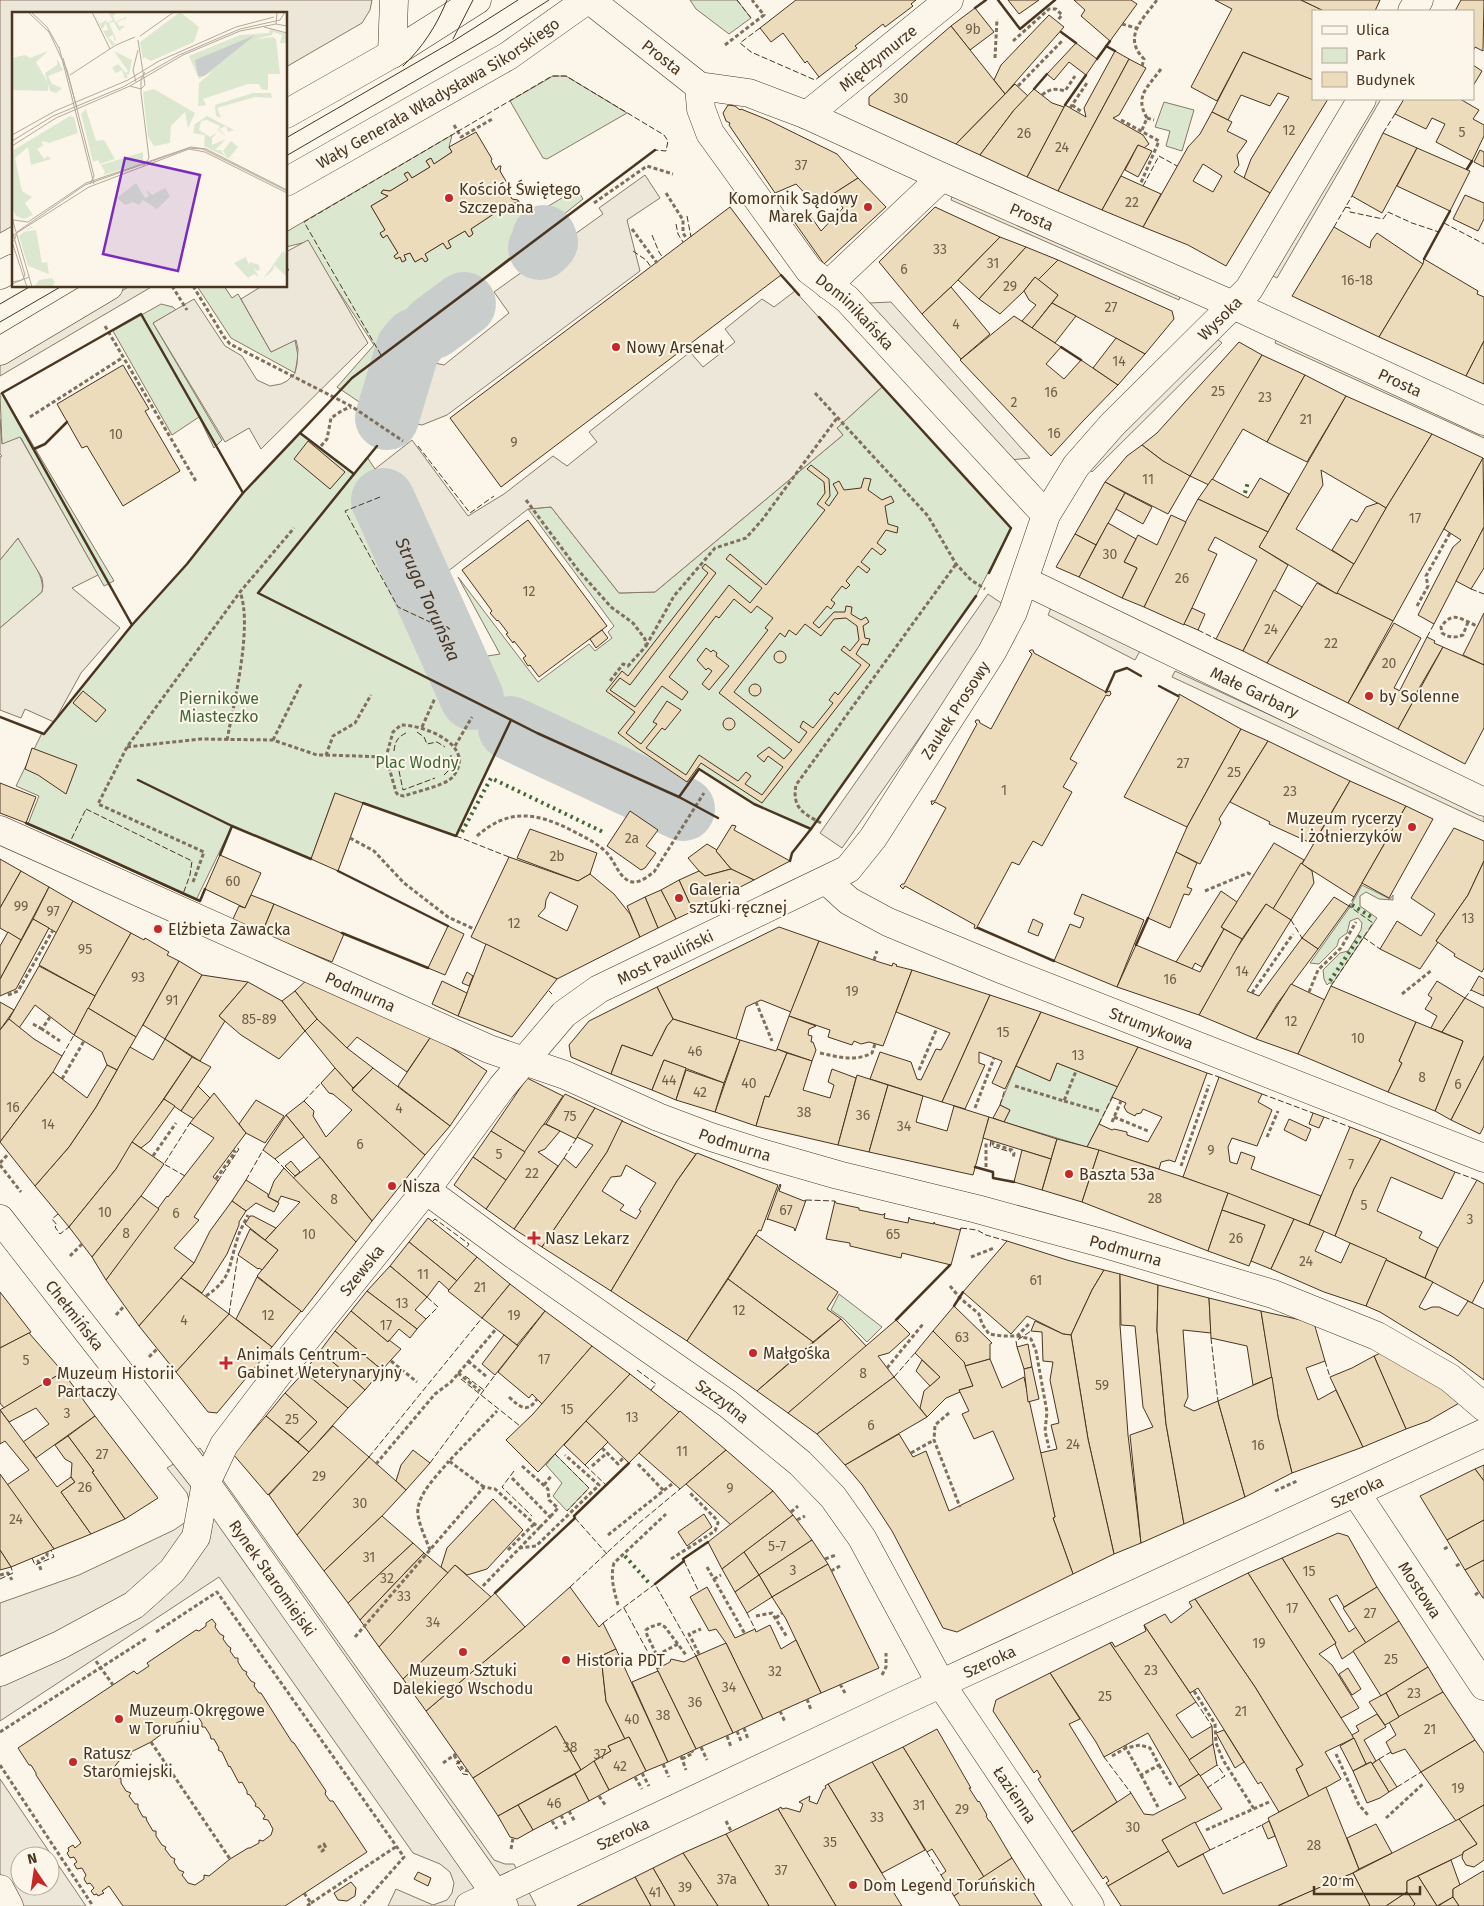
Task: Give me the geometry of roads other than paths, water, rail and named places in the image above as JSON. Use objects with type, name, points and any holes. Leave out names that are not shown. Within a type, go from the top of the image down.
[{"type":"street","points":[[392,54],[394,0]]},
{"type":"street","points":[[288,113],[392,54],[478,0]]},
{"type":"street","name":"Prosta","points":[[589,0],[699,86],[749,93],[807,115],[942,178],[1233,305],[1484,421]]},
{"type":"street","name":"Wały Generała Władysława Sikorskiego","points":[[288,181],[508,56],[589,0]]},
{"type":"street","name":"Międzymurze","points":[[807,115],[949,0]]},
{"type":"street","name":"Dominikańska","points":[[699,86],[701,109],[710,133],[809,270],[847,299],[1046,515]]},
{"type":"street","name":"Wysoka","points":[[1046,515],[1076,466],[1112,425],[1249,289],[1361,100]]},
{"type":"street","points":[[828,285],[942,178]]},
{"type":"street","points":[[0,275],[12,269]]},
{"type":"street","points":[[0,351],[106,288]]},
{"type":"street","name":"Zaułek Prosowy","points":[[827,881],[848,869],[873,838],[992,652],[1013,612],[1046,515]]},
{"type":"street","name":"Małe Garbary","points":[[1025,581],[1481,795]]},
{"type":"street","name":"Podmurna","points":[[0,830],[489,1049],[565,1075],[658,1118],[761,1153],[838,1175],[977,1209],[1109,1245],[1273,1294],[1377,1336],[1450,1378],[1484,1407]]},
{"type":"street","name":"Most Pauliński","points":[[524,1061],[564,1014],[599,989],[790,896],[827,881]]},
{"type":"street","name":"Strumykowa","points":[[827,881],[849,901],[888,922],[1010,972],[1484,1158]]},
{"type":"street","name":"Szewska","points":[[206,1483],[224,1445],[278,1374],[426,1190],[502,1087],[524,1061]]},
{"type":"street","name":"Szczytna","points":[[426,1190],[513,1254],[728,1404],[800,1463],[833,1497],[862,1538],[941,1684]]},
{"type":"street","name":"Chełmińska","points":[[0,1219],[206,1483]]},
{"type":"street","name":"Szeroka","points":[[499,1900],[941,1684],[1484,1433]]},
{"type":"street","points":[[0,1672],[60,1645],[134,1605],[172,1571],[196,1537],[206,1483]]},
{"type":"street","name":"Rynek Staromiejski","points":[[206,1483],[499,1900]]},
{"type":"street","name":"Mostowa","points":[[1356,1493],[1484,1686]]},
{"type":"street","name":"Łazienna","points":[[941,1684],[1090,1906]]},
{"type":"street","points":[[0,1889],[9,1906]]},
{"type":"street","points":[[469,1906],[499,1900]]},
{"type":"waterway","name":"Struga Toruńska","points":[[540,248],[546,242],[544,237]]},
{"type":"waterway","name":"Struga Toruńska","points":[[433,327],[464,304]]},
{"type":"waterway","name":"Struga Toruńska","points":[[387,418],[408,348],[415,340]]},
{"type":"waterway","name":"Struga Toruńska","points":[[383,500],[472,698]]},
{"type":"waterway","name":"Struga Toruńska","points":[[510,728],[683,809]]},
{"type":"tram line","points":[[403,66],[429,35],[447,0]]},
{"type":"tram line","points":[[453,39],[473,0]]},
{"type":"tram line","points":[[288,137],[452,42],[518,0]]},
{"type":"tram line","points":[[288,155],[494,35],[549,0]]},
{"type":"tram line","points":[[0,304],[28,288]]},
{"type":"tram line","points":[[0,322],[59,288]]},
{"type":"place","name":"Kościół Świętego Szczepana","points":[[449,198]]},
{"type":"place","name":"Komornik Sądowy Marek Gajda","points":[[868,207]]},
{"type":"place","name":"Nowy Arsenał","points":[[616,347]]},
{"type":"place","name":"by Solenne","points":[[1369,696]]},
{"type":"place","name":"Muzeum rycerzy i żołnierzyków","points":[[1412,827]]},
{"type":"place","name":"Galeria sztuki ręcznej","points":[[679,898]]},
{"type":"place","name":"Elżbieta Zawacka","points":[[158,929]]},
{"type":"place","name":"Baszta 53a","points":[[1069,1174]]},
{"type":"place","name":"Nisza","points":[[392,1186]]},
{"type":"place","name":"Nasz Lekarz","points":[[534,1238]]},
{"type":"place","name":"Małgośka","points":[[753,1353]]},
{"type":"place","name":"Animals Centrum- Gabinet Weterynaryjny","points":[[226,1363]]},
{"type":"place","name":"Muzeum Historii Partaczy","points":[[47,1382]]},
{"type":"place","name":"Muzeum Sztuki Dalekiego Wschodu","points":[[463,1652]]},
{"type":"place","name":"Historia PDT","points":[[566,1660]]},
{"type":"place","name":"Muzeum Okręgowe w Toruniu","points":[[119,1719]]},
{"type":"place","name":"Ratusz Staromiejski","points":[[73,1762]]},
{"type":"place","name":"Dom Legend Toruńskich","points":[[853,1885]]},
{"type":"park label","name":"Piernikowe Miasteczko","points":[[219,707]]},
{"type":"park label","name":"Plac Wodny","points":[[417,762]]}]
